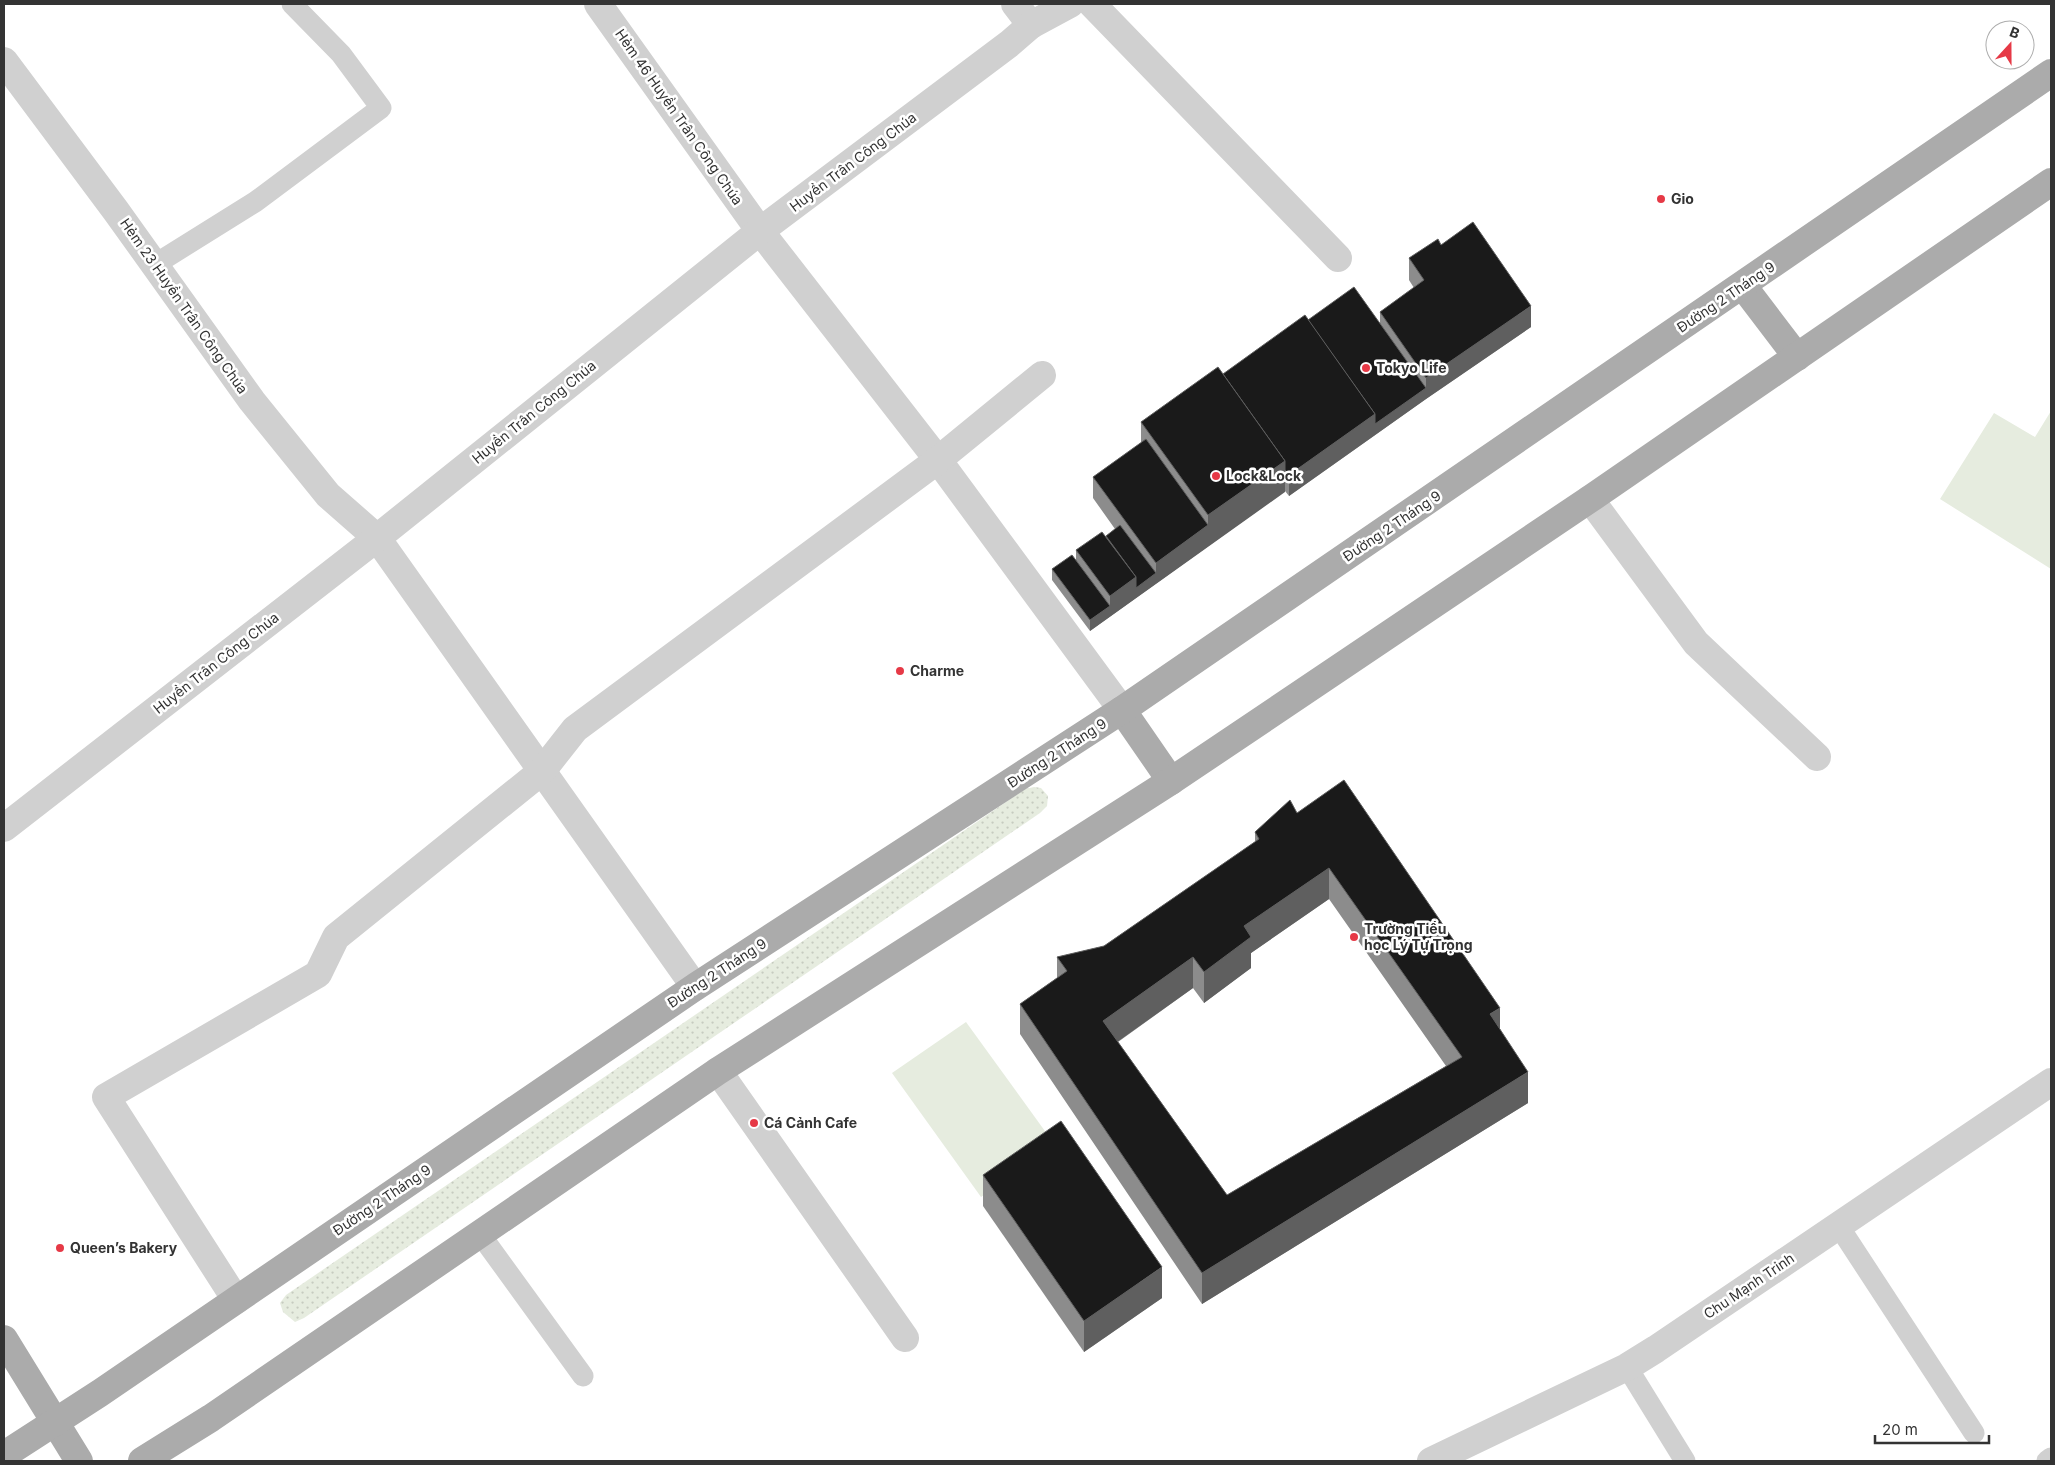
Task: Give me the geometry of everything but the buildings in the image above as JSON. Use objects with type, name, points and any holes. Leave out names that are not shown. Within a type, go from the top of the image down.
[{"type":"main road","name":"Đường 2 Tháng 9","points":[[4,1455],[236,1300],[695,987],[1122,710],[1743,286],[2051,72]]},
{"type":"main road","points":[[142,1461],[211,1418],[718,1071],[1171,781],[1590,499],[2051,182]]},
{"type":"main road","points":[[1743,286],[1797,357]]},
{"type":"main road","points":[[1122,710],[1171,781]]},
{"type":"main road","points":[[4,1339],[79,1461]]},
{"type":"street","name":"Hẻm 46 Huyền Trân Công Chúa","points":[[598,4],[760,231],[938,460],[1122,710]]},
{"type":"street","name":"Huyền Trân Công Chúa","points":[[4,828],[377,538],[760,231],[1009,44],[1023,14],[1070,4]]},
{"type":"street","points":[[1092,4],[1338,258]]},
{"type":"street","name":"Hẻm 23 Huyền Trân Công Chúa","points":[[4,61],[154,264],[252,401],[328,495],[377,538],[695,987]]},
{"type":"street","points":[[236,1300],[106,1097],[318,974],[336,937],[542,771],[575,729],[938,460],[1042,376]]},
{"type":"street","points":[[1590,499],[1696,643],[1817,757]]},
{"type":"street","points":[[718,1071],[905,1338]]},
{"type":"street","name":"Chu Mạnh Trinh","points":[[1431,1461],[1627,1367],[2051,1082]]},
{"type":"lane","points":[[154,264],[255,202],[382,108],[342,54],[292,4]]},
{"type":"lane","points":[[1838,1225],[1974,1433]]},
{"type":"lane","points":[[480,1234],[583,1376]]},
{"type":"lane","points":[[1627,1367],[1685,1461]]},
{"type":"lane","points":[[2047,1461],[2051,1458]]},
{"type":"shaded area","points":[[2051,411],[2051,569],[1940,499],[1994,413],[2035,437]]},
{"type":"shaded area","points":[[1041,788],[1048,796],[1047,806],[1040,813],[304,1318],[295,1322],[283,1312],[280,1303],[286,1295],[1025,789]]},
{"type":"shaded area","points":[[966,1022],[1055,1145],[981,1197],[892,1073]]},
{"type":"place","name":"Gio","points":[[1661,199]]},
{"type":"place","name":"Tokyo Life","points":[[1366,368]]},
{"type":"place","name":"Lock&Lock","points":[[1216,476]]},
{"type":"place","name":"Charme","points":[[900,671]]},
{"type":"place","name":"Trường Tiểu học Lý Tự Trọng","points":[[1354,937]]},
{"type":"place","name":"Cá Cảnh Cafe","points":[[754,1123]]},
{"type":"place","name":"Queen’s Bakery","points":[[60,1248]]}]
